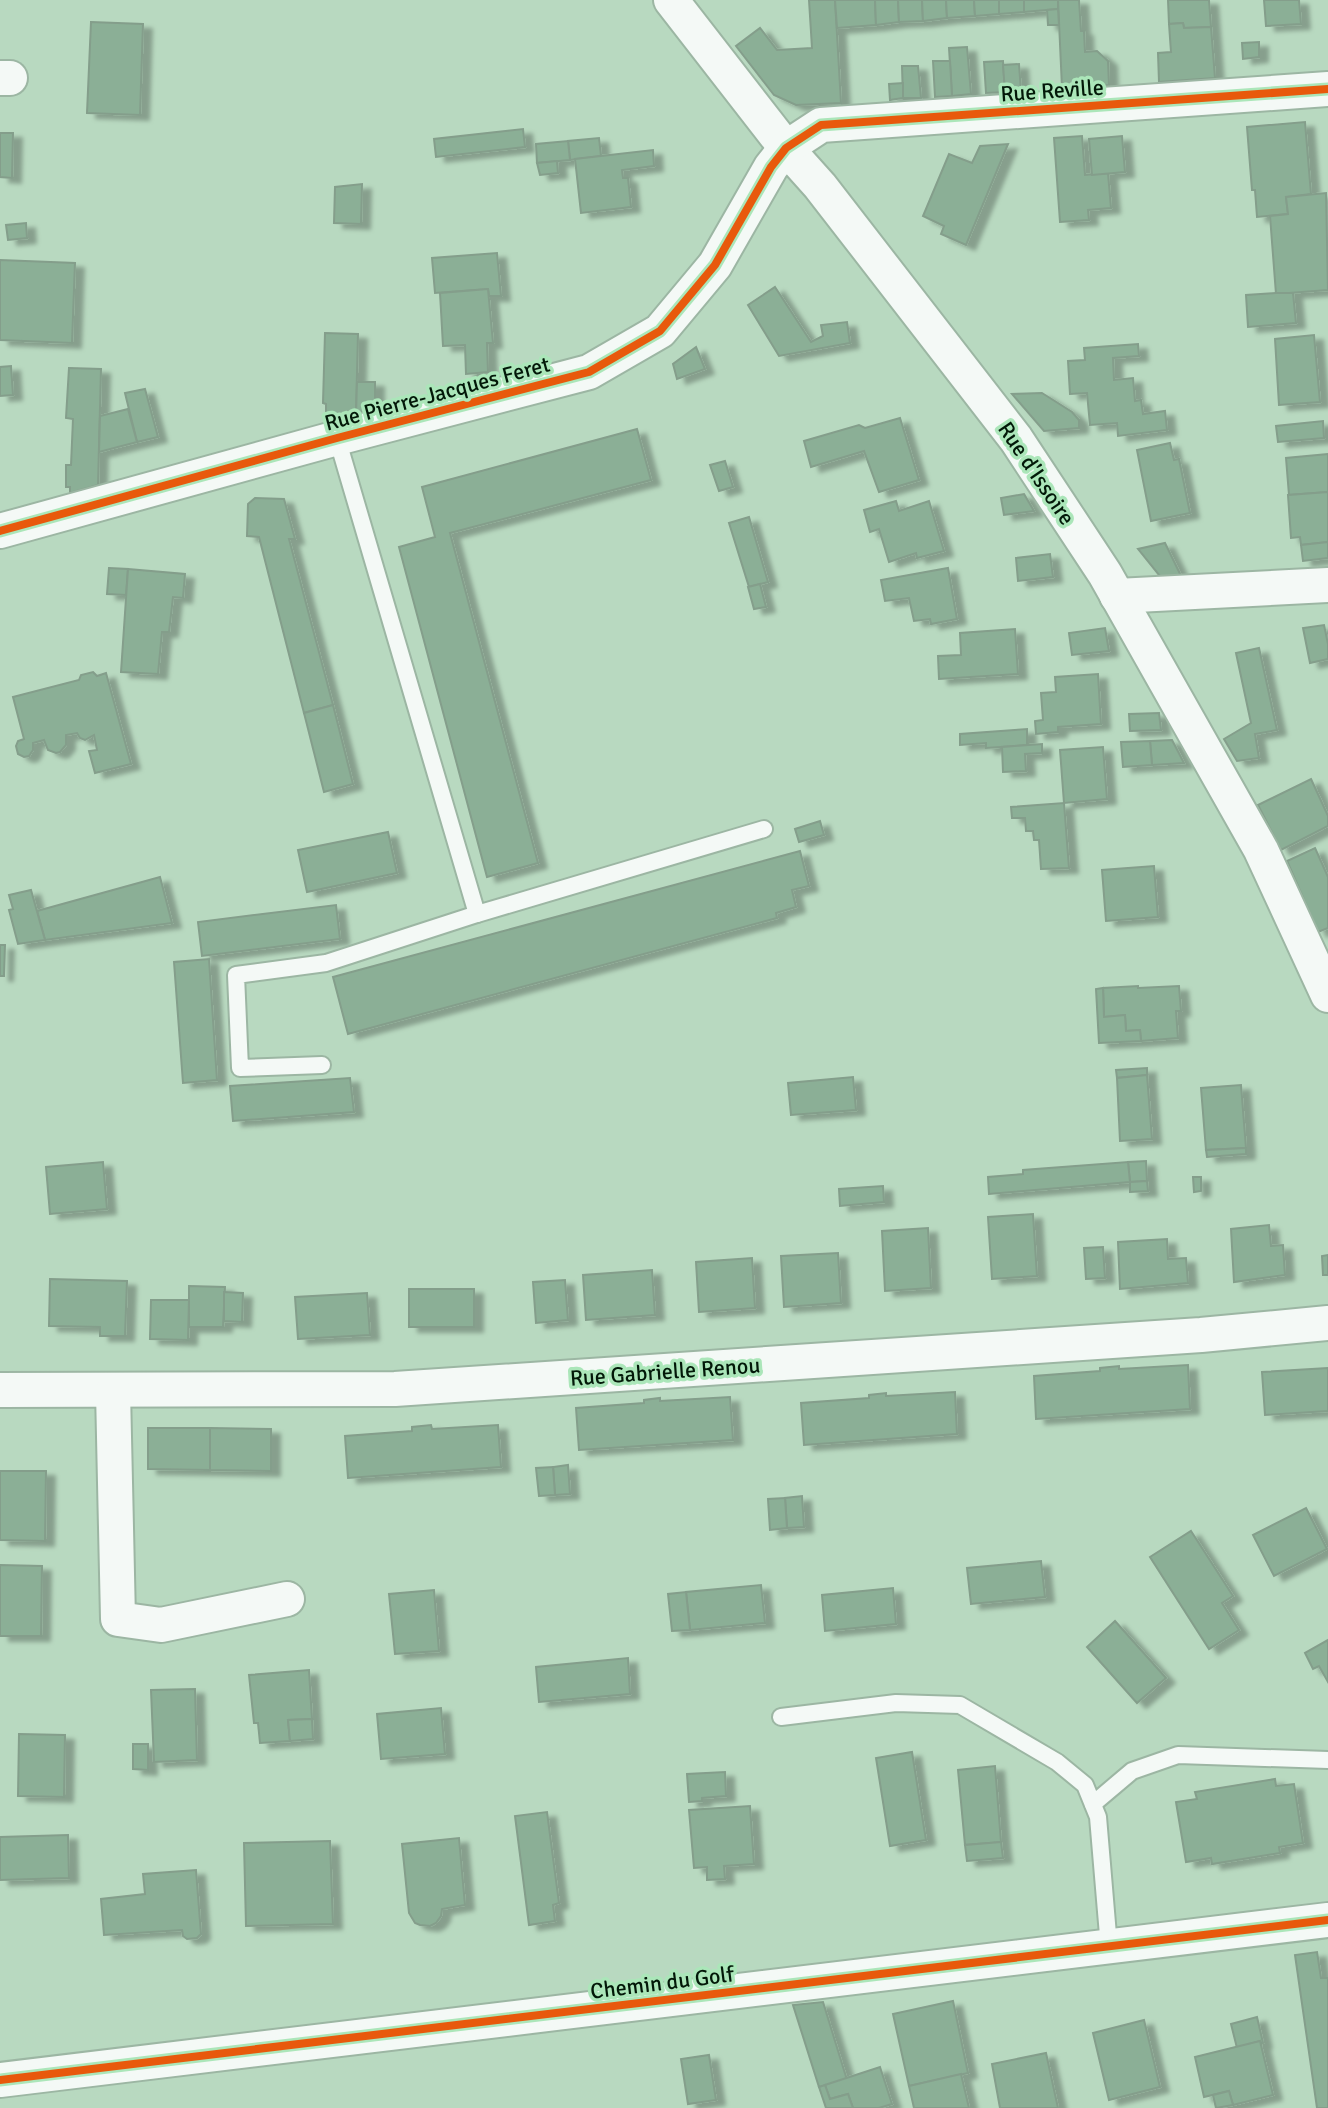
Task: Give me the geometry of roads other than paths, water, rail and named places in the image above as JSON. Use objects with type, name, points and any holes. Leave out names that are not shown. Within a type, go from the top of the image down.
[{"type":"street","name":"Rue d'Issoire","points":[[671,0],[1016,439],[1117,596],[1261,850],[1328,995]]},
{"type":"street","name":"Rue Reville","points":[[786,148],[821,125],[1328,89]]},
{"type":"street","name":"Rue Pierre-Jacques Feret","points":[[0,531],[589,372],[660,331],[715,265],[771,167],[786,148]]},
{"type":"street","points":[[1117,596],[1328,585]]},
{"type":"street","name":"Rue Gabrielle Renou","points":[[0,1390],[395,1389],[1201,1335],[1328,1323]]},
{"type":"street","points":[[113,1391],[118,1619],[161,1625],[287,1599]]},
{"type":"street","name":"Chemin du Golf","points":[[0,2080],[1328,1920]]},
{"type":"lane","points":[[337,438],[477,914]]},
{"type":"lane","points":[[322,1065],[240,1068],[236,975],[326,963],[477,914],[764,829]]},
{"type":"lane","points":[[781,1717],[896,1703],[960,1705],[1057,1762],[1085,1785],[1098,1817],[1109,1947]]},
{"type":"lane","points":[[1093,1804],[1132,1771],[1178,1755],[1328,1760]]}]
